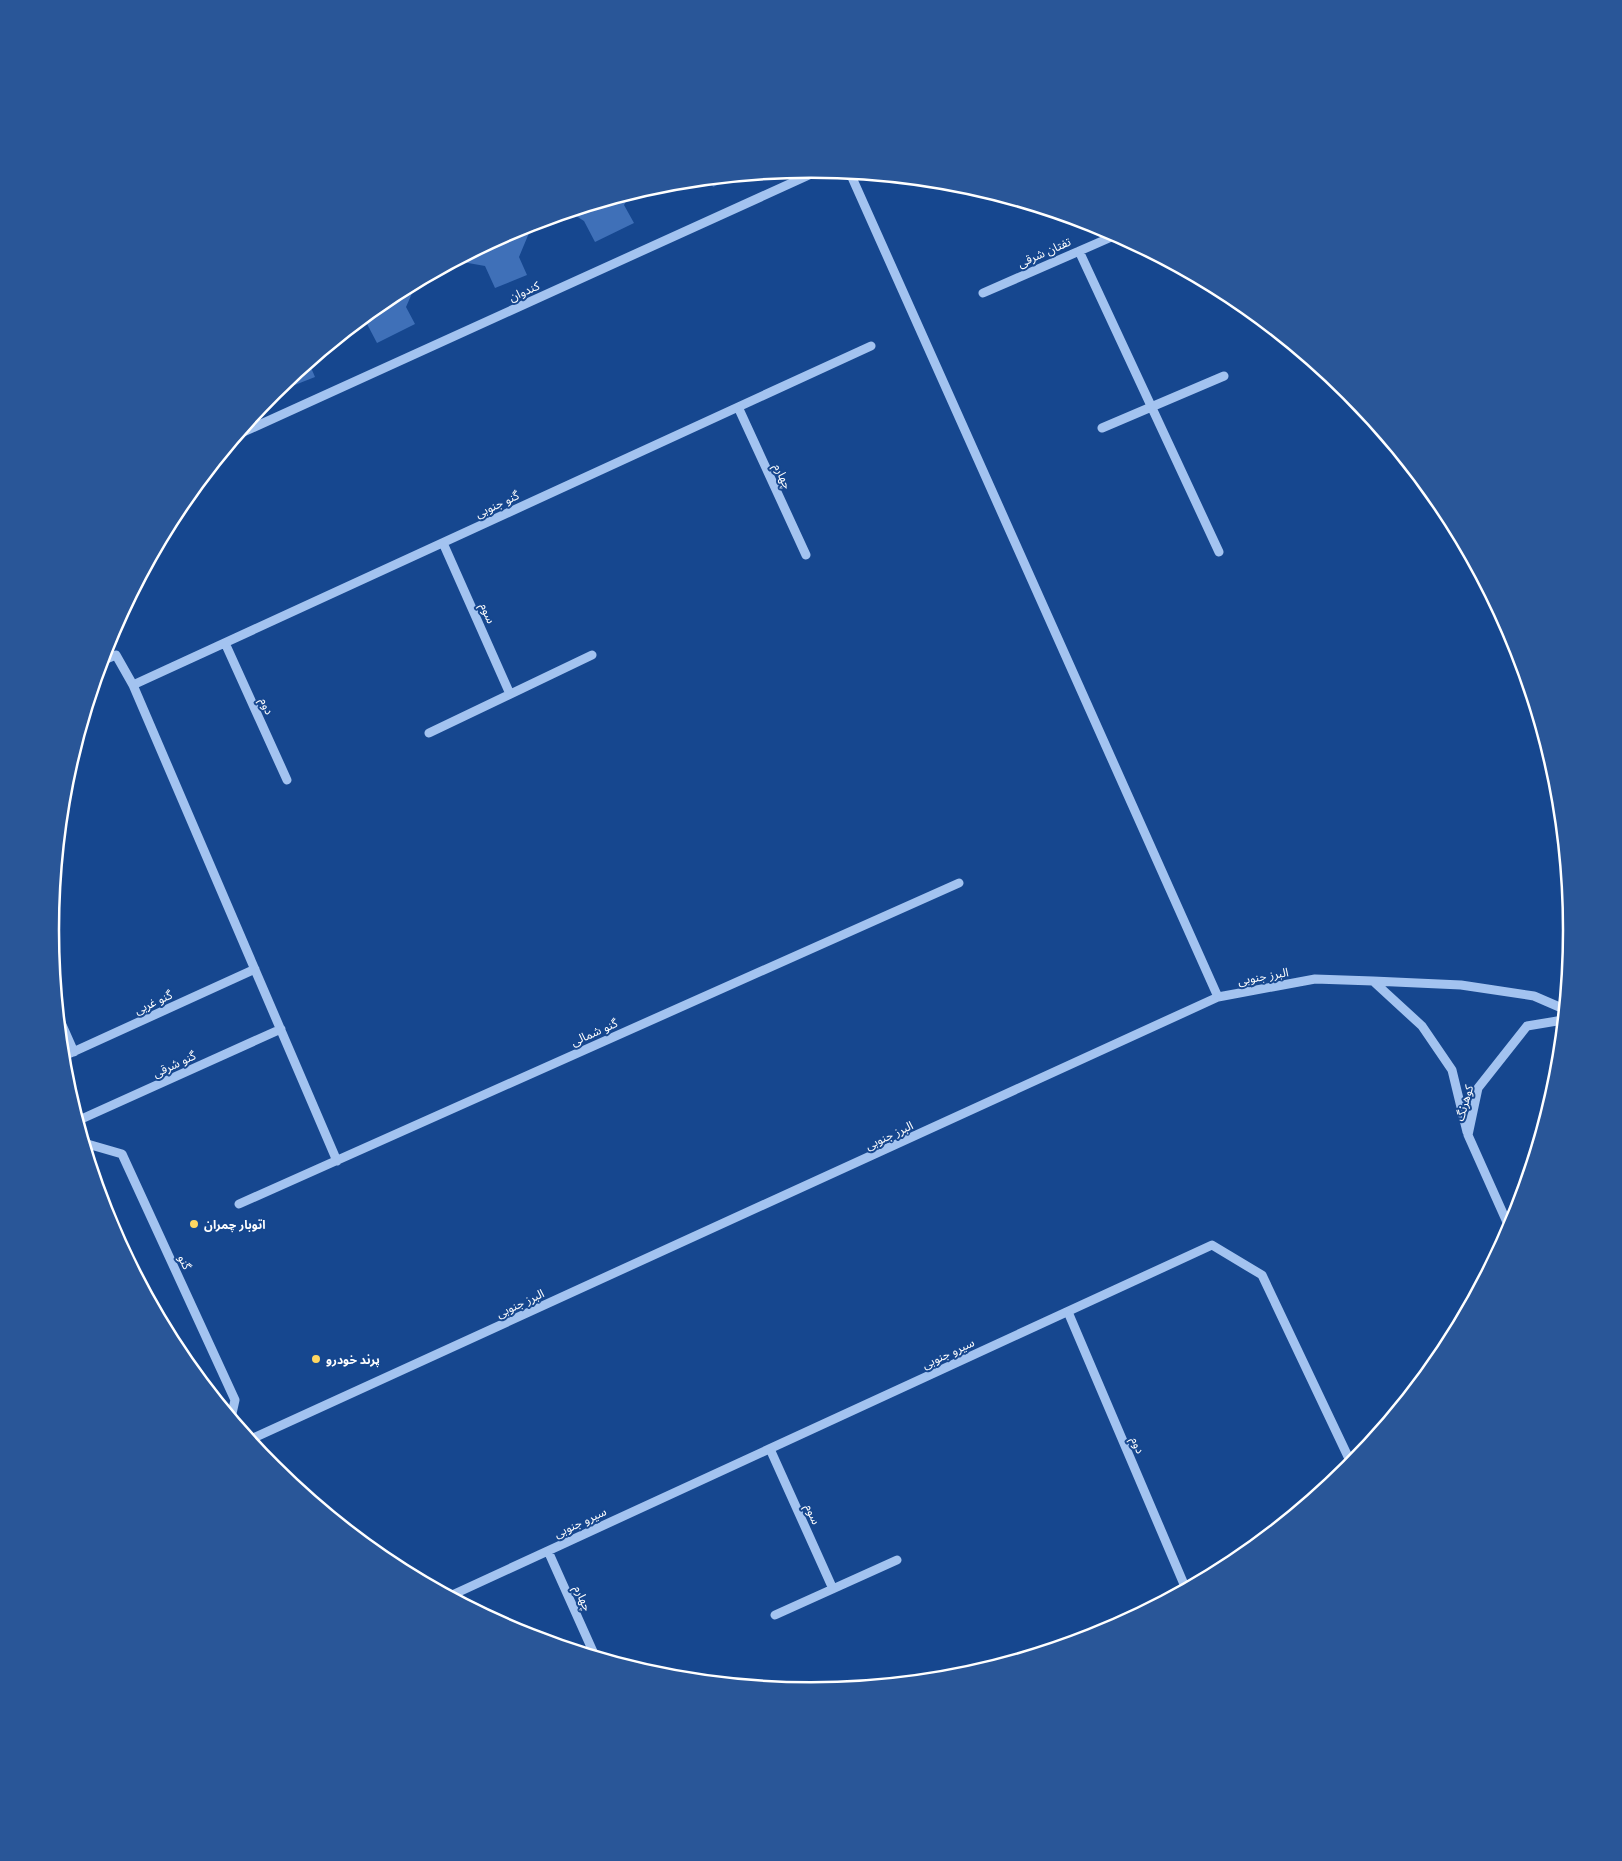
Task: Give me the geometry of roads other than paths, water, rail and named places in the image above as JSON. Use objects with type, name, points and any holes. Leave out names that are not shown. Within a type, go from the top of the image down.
[{"type":"street","name":"کندوان","points":[[251,428],[802,178]]},
{"type":"street","points":[[853,180],[1218,997]]},
{"type":"street","name":"تفتان شرقی","points":[[982,293],[1106,239]]},
{"type":"street","points":[[1078,251],[1219,552]]},
{"type":"street","name":"گنو جنوبی","points":[[133,685],[871,346]]},
{"type":"street","points":[[1102,428],[1224,376]]},
{"type":"street","name":"چهارم","points":[[738,407],[806,555]]},
{"type":"street","name":"سوم","points":[[443,542],[510,694]]},
{"type":"street","name":"دوم","points":[[225,643],[287,780]]},
{"type":"street","points":[[429,733],[592,654]]},
{"type":"street","points":[[111,657],[116,655],[133,685],[337,1160]]},
{"type":"street","name":"گنو شمالی","points":[[239,1204],[959,883]]},
{"type":"street","name":"گنو غربی","points":[[69,1054],[255,969]]},
{"type":"street","name":"البرز جنوبی","points":[[255,1437],[1218,997],[1315,979],[1461,984],[1534,996],[1559,1007]]},
{"type":"street","points":[[1373,981],[1422,1026],[1452,1070],[1468,1135]]},
{"type":"street","name":"کوهرنگ","points":[[1506,1219],[1468,1135],[1478,1088],[1526,1026],[1558,1021]]},
{"type":"street","name":"گنو شرقی","points":[[83,1119],[281,1028]]},
{"type":"street","points":[[66,1033],[74,1052]]},
{"type":"street","name":"گنو","points":[[90,1145],[122,1154],[235,1400],[233,1411]]},
{"type":"street","name":"سیرو جنوبی","points":[[456,1593],[1212,1245],[1262,1275],[1348,1457]]},
{"type":"street","name":"دوم","points":[[1068,1312],[1184,1584]]},
{"type":"street","name":"سوم","points":[[770,1449],[833,1589]]},
{"type":"street","name":"چهارم","points":[[548,1550],[592,1650]]},
{"type":"street","points":[[775,1615],[897,1560]]},
{"type":"place","name":"اتوبار چمران","points":[[194,1224]]},
{"type":"place","name":"پرند خودرو","points":[[316,1359]]}]
